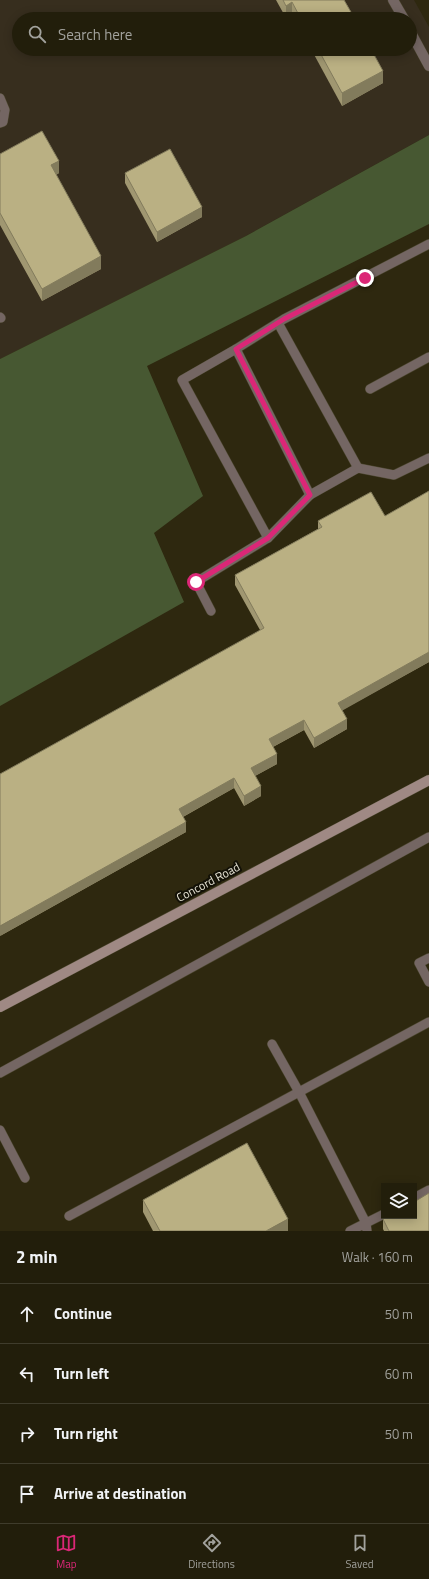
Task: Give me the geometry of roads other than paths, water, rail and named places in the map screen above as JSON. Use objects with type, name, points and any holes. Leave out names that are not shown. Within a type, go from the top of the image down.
[{"type":"street","points":[[393,0],[400,12]]},
{"type":"street","points":[[417,44],[429,66]]},
{"type":"street","name":"Concord Road","points":[[0,1007],[429,780]]},
{"type":"lane","points":[[0,98],[5,110],[3,122],[0,123]]},
{"type":"lane","points":[[268,538],[182,380],[278,323],[429,244]]},
{"type":"lane","points":[[278,323],[358,468]]},
{"type":"lane","points":[[236,349],[310,495]]},
{"type":"lane","points":[[370,389],[429,357]]},
{"type":"lane","points":[[211,611],[196,582],[268,538],[310,495],[358,468],[394,475],[429,458]]},
{"type":"lane","points":[[0,1073],[429,837]]},
{"type":"lane","points":[[429,958],[419,963],[429,982]]},
{"type":"lane","points":[[70,1216],[429,1022]]},
{"type":"lane","points":[[272,1044],[299,1092],[367,1227]]},
{"type":"lane","points":[[0,1130],[25,1178]]},
{"type":"lane","points":[[417,1196],[429,1190]]},
{"type":"lane","points":[[350,1231],[367,1227],[381,1216]]}]
